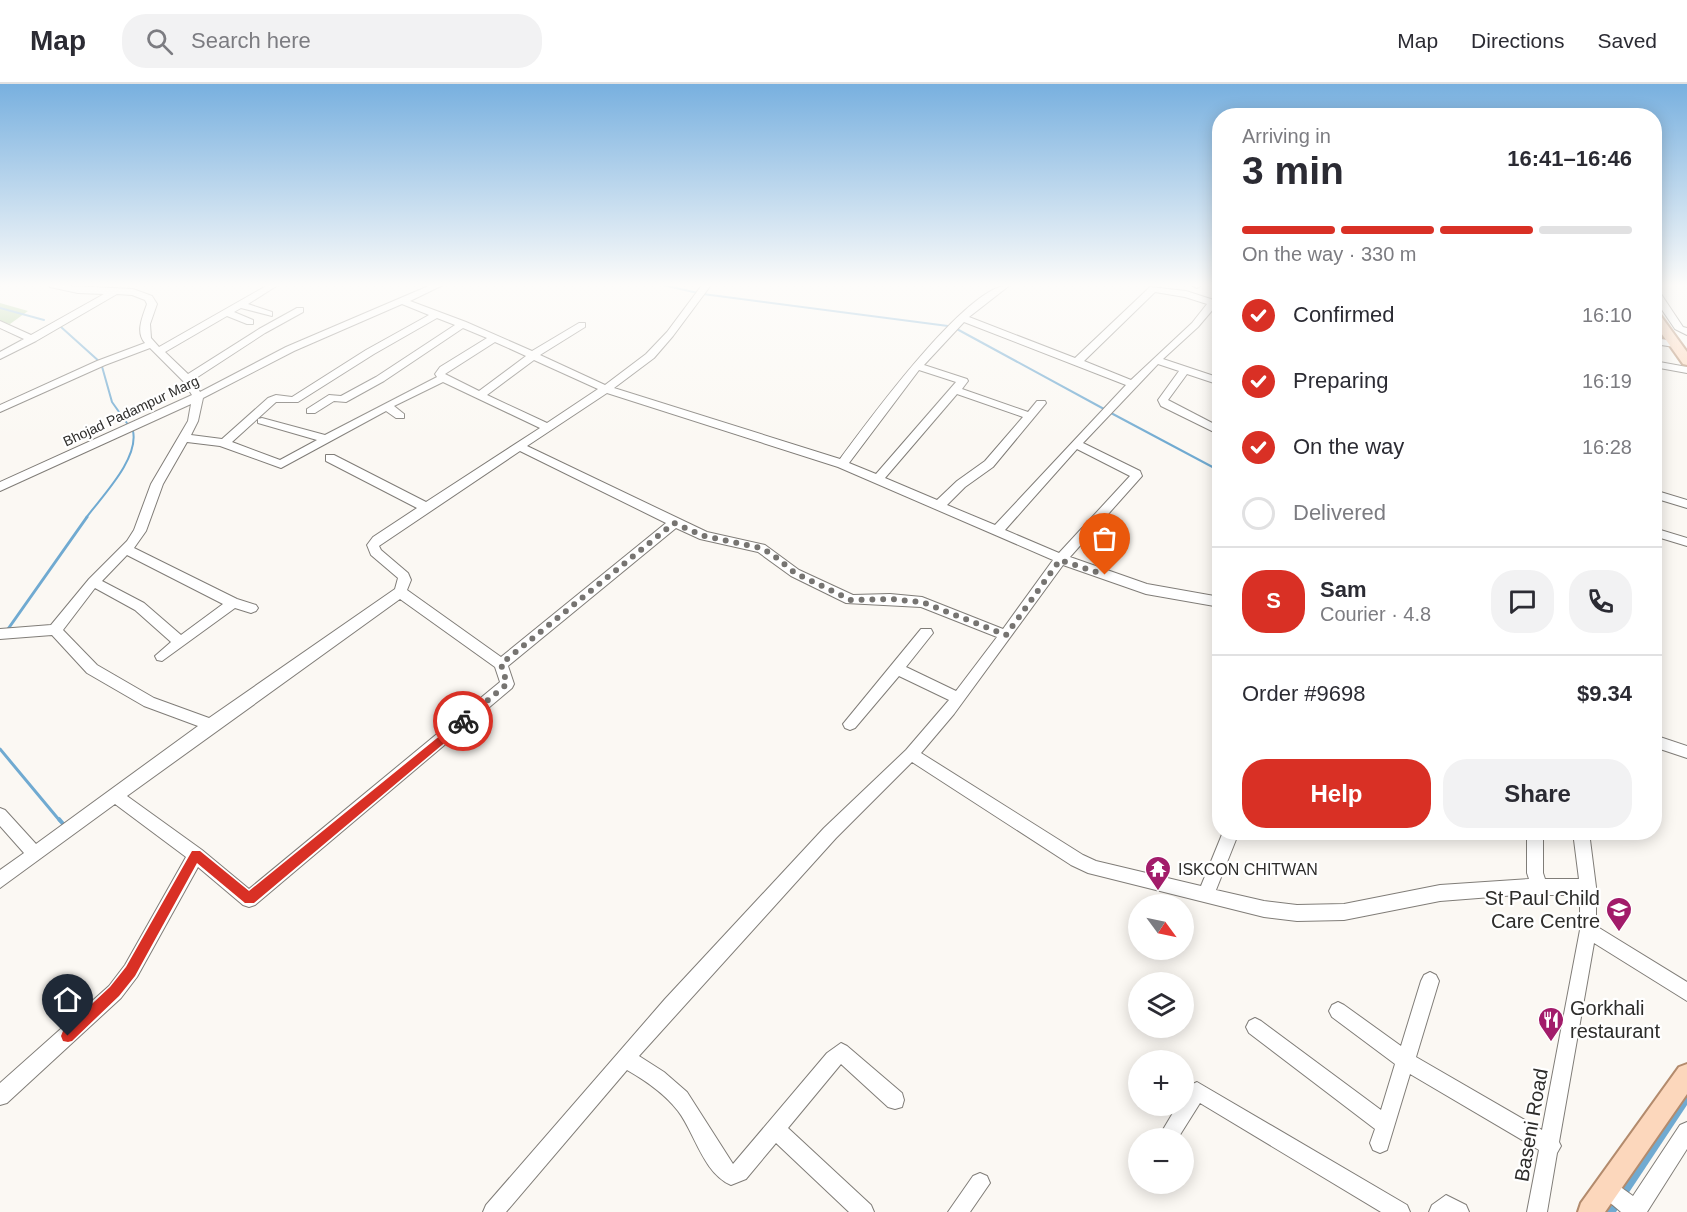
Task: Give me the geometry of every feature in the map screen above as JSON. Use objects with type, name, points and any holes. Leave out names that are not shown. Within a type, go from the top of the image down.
[{"type":"main road","points":[[1681,342],[1686,361]]},
{"type":"main road","points":[[1590,1212],[1687,1075]]},
{"type":"street","points":[[5,634],[55,630],[93,582],[140,531],[157,484],[193,421],[198,396],[187,379],[146,338]]},
{"type":"street","points":[[0,409],[101,363],[154,348],[174,338]]},
{"type":"street","points":[[187,379],[253,338]]},
{"type":"street","name":"Bhojad Padampur Marg","points":[[0,487],[198,396],[317,338]]},
{"type":"street","points":[[225,443],[272,400],[276,398],[294,400],[395,338]]},
{"type":"street","points":[[311,411],[333,397],[342,400],[380,379],[442,338]]},
{"type":"street","points":[[547,427],[443,378],[440,374],[444,369],[495,338],[606,389],[842,464],[1060,560],[1146,589],[1212,601]]},
{"type":"street","points":[[480,395],[532,356],[562,338]]},
{"type":"street","points":[[0,880],[211,725],[400,592],[405,580],[404,576],[375,552],[373,545],[384,534],[606,389],[650,356],[667,338]]},
{"type":"street","points":[[842,464],[917,366],[944,338]]},
{"type":"street","points":[[1012,338],[1133,384]]},
{"type":"street","points":[[1076,363],[1102,338]]},
{"type":"street","points":[[996,532],[1156,360],[1182,338]]},
{"type":"street","points":[[0,356],[33,339]]},
{"type":"street","points":[[1662,341],[1681,342]]},
{"type":"street","points":[[1156,360],[1212,377]]},
{"type":"street","points":[[1662,363],[1686,361]]},
{"type":"street","points":[[878,479],[963,381],[917,366]]},
{"type":"street","points":[[1185,370],[1163,400],[1165,405],[1212,428]]},
{"type":"street","points":[[183,438],[225,443],[281,464],[386,406],[443,378]]},
{"type":"street","points":[[955,390],[1030,416]]},
{"type":"street","points":[[938,506],[961,484],[988,464],[1041,403]]},
{"type":"street","points":[[386,406],[400,416]]},
{"type":"street","points":[[262,421],[327,439]]},
{"type":"street","points":[[493,1212],[624,1058],[802,863],[911,754],[958,698],[1060,560],[1136,476],[1076,444]]},
{"type":"street","points":[[518,447],[704,536],[761,548],[795,573],[851,600],[890,599],[922,602],[1006,635]]},
{"type":"street","points":[[330,458],[425,507]]},
{"type":"street","points":[[1662,496],[1687,504]]},
{"type":"street","points":[[501,664],[674,523]]},
{"type":"street","points":[[1662,534],[1687,542]]},
{"type":"street","points":[[125,549],[233,603],[250,608]]},
{"type":"street","points":[[93,582],[127,597],[156,618],[180,642]]},
{"type":"street","points":[[115,796],[196,855],[249,899],[507,684],[501,664],[400,592]]},
{"type":"street","points":[[162,656],[233,603]]},
{"type":"street","points":[[55,630],[92,669],[149,702],[211,725]]},
{"type":"street","points":[[850,724],[926,633]]},
{"type":"street","points":[[897,669],[958,698]]},
{"type":"street","points":[[1662,744],[1687,752]]},
{"type":"street","points":[[911,754],[1077,860],[1094,868],[1264,909],[1297,913],[1344,912],[1440,893],[1540,887],[1588,887]]},
{"type":"street","points":[[0,815],[36,854]]},
{"type":"street","points":[[1206,896],[1228,840]]},
{"type":"street","points":[[1535,840],[1535,873],[1540,887]]},
{"type":"street","name":"Baseni Road","points":[[1537,1212],[1551,1146],[1588,930],[1588,887],[1582,840]]},
{"type":"street","points":[[0,1096],[115,992],[131,971],[196,855]]},
{"type":"street","points":[[1588,930],[1687,992]]},
{"type":"street","points":[[1255,1027],[1383,1135],[1430,981]]},
{"type":"street","points":[[1338,1011],[1407,1062],[1551,1146]]},
{"type":"street","points":[[624,1058],[659,1079],[685,1104],[725,1172],[731,1175],[739,1172],[774,1128],[841,1052],[895,1100]]},
{"type":"street","points":[[1173,1128],[1197,1091],[1400,1212]]},
{"type":"street","points":[[774,1128],[864,1212]]},
{"type":"street","points":[[1608,1188],[1633,1210],[1687,1132]]},
{"type":"street","points":[[958,1212],[980,1183]]},
{"type":"street","points":[[1439,1212],[1446,1205],[1459,1212]]},
{"type":"waterway","points":[[73,338],[101,363],[112,402],[129,426]]},
{"type":"waterway","points":[[973,338],[1104,409]]},
{"type":"waterway","points":[[1111,413],[1212,467]]},
{"type":"waterway","points":[[86,518],[125,465],[133,442],[133,431]]},
{"type":"waterway","points":[[0,636],[8,629],[87,517]]},
{"type":"waterway","points":[[0,749],[60,821]]},
{"type":"waterway","points":[[59,819],[64,825]]},
{"type":"waterway","points":[[1608,1212],[1687,1094]]},
{"type":"way so far","points":[[463,721],[507,684],[501,664],[674,523],[704,536],[761,548],[778,558],[795,573],[851,600],[908,599],[922,602],[1006,635],[1060,560],[1105,575]]},
{"type":"place","name":"ISKCON CHITWAN","points":[[1158,892]]},
{"type":"place","name":"St Paul Child Care Centre","points":[[1619,933]]},
{"type":"place","name":"Gorkhali restaurant","points":[[1551,1043]]},
{"type":"route","points":[[68,1036],[115,992],[131,971],[196,855],[249,899],[463,721]]}]
